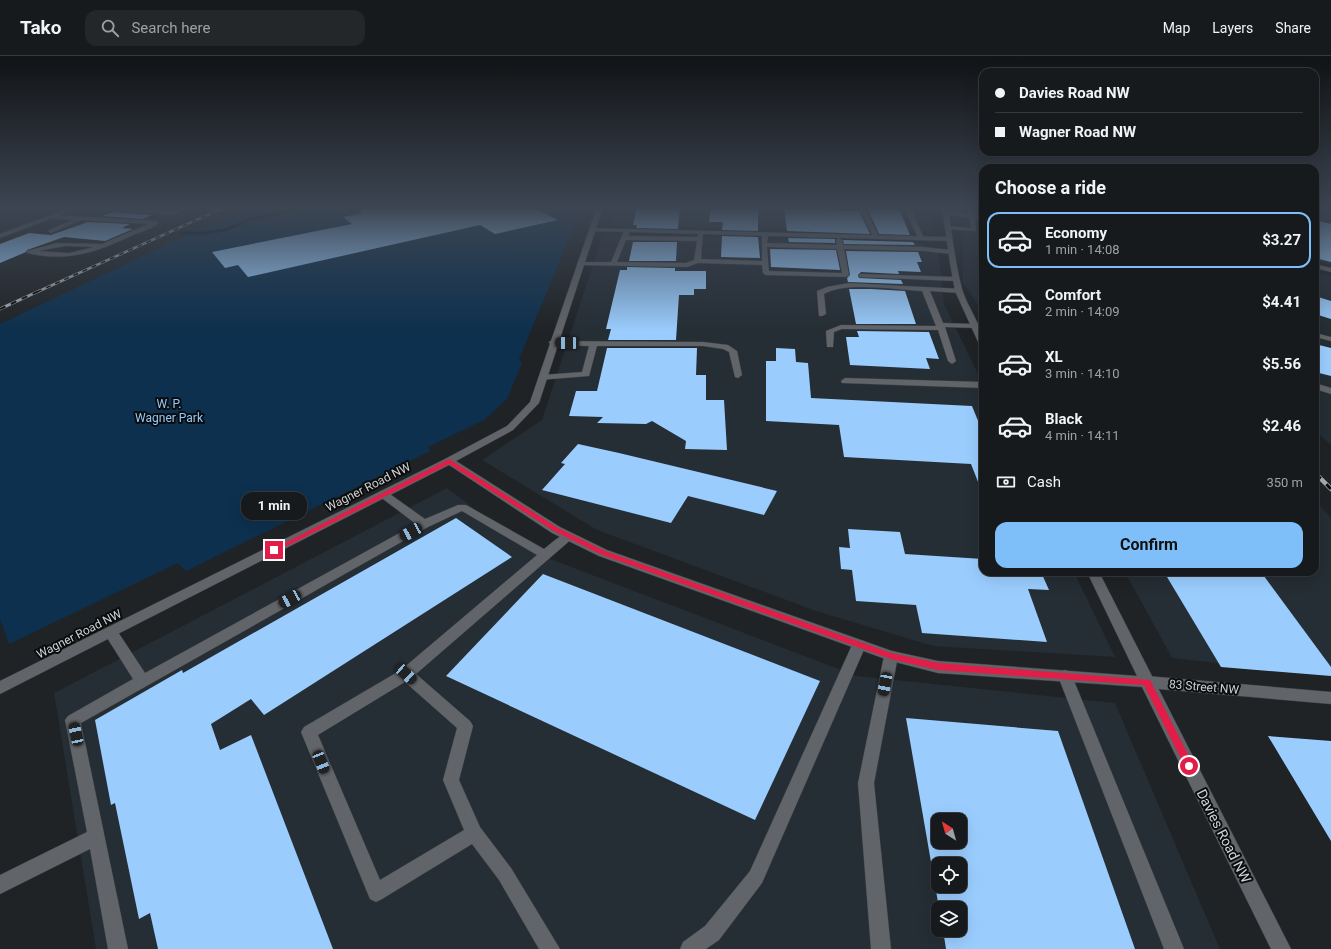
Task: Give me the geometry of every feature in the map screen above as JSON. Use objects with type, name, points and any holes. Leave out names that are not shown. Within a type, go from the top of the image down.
[{"type":"street","points":[[38,249],[29,252],[68,256],[89,252],[97,249]]},
{"type":"street","name":"Wagner Road NW","points":[[0,688],[449,461],[498,435],[520,419],[534,403],[585,249]]},
{"type":"street","points":[[613,264],[619,249]]},
{"type":"street","points":[[697,261],[698,249]]},
{"type":"street","points":[[764,249],[766,273],[846,275],[840,249]]},
{"type":"street","points":[[909,249],[951,252]]},
{"type":"street","points":[[950,249],[959,291],[979,335]]},
{"type":"street","points":[[580,264],[687,266],[697,261],[765,263]]},
{"type":"street","points":[[1319,267],[1331,270]]},
{"type":"street","points":[[861,276],[956,279]]},
{"type":"street","points":[[822,314],[820,293],[829,288],[849,285],[959,291]]},
{"type":"street","points":[[925,289],[952,361]]},
{"type":"street","points":[[830,345],[830,331],[841,327],[975,326]]},
{"type":"street","points":[[1319,336],[1331,339]]},
{"type":"street","points":[[553,343],[703,344],[733,351],[738,375]]},
{"type":"street","points":[[542,378],[586,374],[594,344]]},
{"type":"street","points":[[845,381],[979,386]]},
{"type":"street","points":[[1319,387],[1331,391]]},
{"type":"street","name":"83 Street NW","points":[[449,461],[568,537],[602,553],[891,656],[938,667],[1147,682],[1331,698]]},
{"type":"street","points":[[383,494],[424,524]]},
{"type":"street","points":[[118,949],[73,720],[424,524],[462,507],[545,554]]},
{"type":"street","points":[[474,833],[376,893],[309,732],[406,674],[545,554],[568,537]]},
{"type":"street","name":"Davies Road NW","points":[[1095,576],[1280,949]]},
{"type":"street","points":[[110,632],[142,681]]},
{"type":"street","points":[[690,949],[712,933],[756,877],[860,645]]},
{"type":"street","points":[[881,949],[866,783],[891,656]]},
{"type":"street","points":[[406,674],[465,726],[451,780],[474,833],[505,874],[550,949]]},
{"type":"street","points":[[1065,676],[1174,949]]},
{"type":"street","points":[[0,885],[97,836]]},
{"type":"shaded area","points":[[598,249],[934,249],[938,250],[944,304],[979,376],[979,576],[1076,576],[1115,657],[933,646],[816,611],[597,530],[482,460],[542,420]]},
{"type":"shaded area","points":[[964,249],[979,249],[979,307],[963,282]]},
{"type":"shaded area","points":[[1319,249],[1331,249],[1331,265],[1319,262]]},
{"type":"shaded area","points":[[1319,274],[1331,276],[1331,445],[1319,434]]},
{"type":"shaded area","points":[[447,488],[532,552],[857,676],[1115,703],[1220,949],[96,949],[54,693]]},
{"type":"shaded area","points":[[1319,504],[1331,518],[1331,676],[1172,658],[1127,576],[1319,576]]},
{"type":"green space","name":"W. P. Wagner Park","points":[[158,249],[565,249],[519,359],[522,363],[507,399],[484,420],[428,447],[430,451],[186,571],[178,563],[9,644],[0,619],[0,324]]},
{"type":"building","points":[[0,249],[31,249],[26,252],[0,263]]},
{"type":"building","points":[[229,249],[374,249],[248,277],[238,265],[225,268],[212,252]]},
{"type":"building","points":[[632,249],[677,249],[676,261],[629,261]]},
{"type":"building","points":[[721,249],[759,249],[760,258],[721,257]]},
{"type":"building","points":[[770,249],[836,250],[840,270],[771,267]]},
{"type":"building","points":[[1319,249],[1331,249],[1331,262],[1319,259]]},
{"type":"building","points":[[846,251],[918,252],[922,262],[917,262],[921,272],[898,271],[899,274],[861,272],[858,275],[859,278],[901,280],[903,284],[848,282],[847,278],[850,275]]},
{"type":"building","points":[[627,267],[675,268],[675,271],[706,271],[706,289],[694,289],[694,295],[679,295],[676,340],[608,340],[611,329],[606,329],[620,270],[627,270]]},
{"type":"building","points":[[849,289],[905,291],[916,324],[856,324]]},
{"type":"building","points":[[1319,297],[1331,301],[1331,319],[1319,315]]},
{"type":"building","points":[[857,331],[929,332],[939,359],[926,358],[930,369],[850,365],[846,337],[859,337]]},
{"type":"building","points":[[1319,345],[1331,348],[1331,376],[1319,373]]},
{"type":"building","points":[[607,348],[697,348],[696,375],[706,375],[706,400],[724,400],[727,450],[685,449],[686,441],[652,421],[646,424],[597,423],[603,417],[569,416],[576,391],[597,391]]},
{"type":"building","points":[[776,348],[795,349],[796,362],[808,363],[811,398],[972,406],[979,423],[979,484],[971,464],[844,457],[839,425],[766,421],[766,361],[776,361]]},
{"type":"building","points":[[578,444],[777,491],[764,515],[688,496],[671,523],[542,490],[565,464],[561,463]]},
{"type":"building","points":[[456,518],[512,557],[264,715],[251,699],[211,724],[220,750],[251,735],[333,949],[158,949],[150,913],[139,919],[115,803],[111,805],[95,720],[182,670],[183,673]]},
{"type":"building","points":[[848,529],[900,532],[905,554],[979,559],[979,576],[1043,576],[1049,590],[1028,589],[1047,642],[922,633],[916,605],[856,601],[852,570],[841,569],[839,547],[850,548]]},
{"type":"building","points":[[543,574],[820,681],[755,820],[446,676]]},
{"type":"building","points":[[1166,576],[1264,576],[1331,667],[1331,676],[1221,667]]},
{"type":"building","points":[[906,718],[1058,731],[1135,949],[946,949],[944,937],[967,937],[967,901],[938,901],[936,893],[967,893],[967,857],[931,857],[931,862]]},
{"type":"building","points":[[1268,736],[1331,741],[1331,841]]},
{"type":"railway","points":[[37,292],[133,249]]},
{"type":"railway","points":[[0,309],[39,291]]},
{"type":"railway","points":[[1319,477],[1331,489]]},
{"type":"route","points":[[274,550],[449,461],[556,530],[602,553],[891,656],[938,667],[1147,682],[1189,766]]}]
